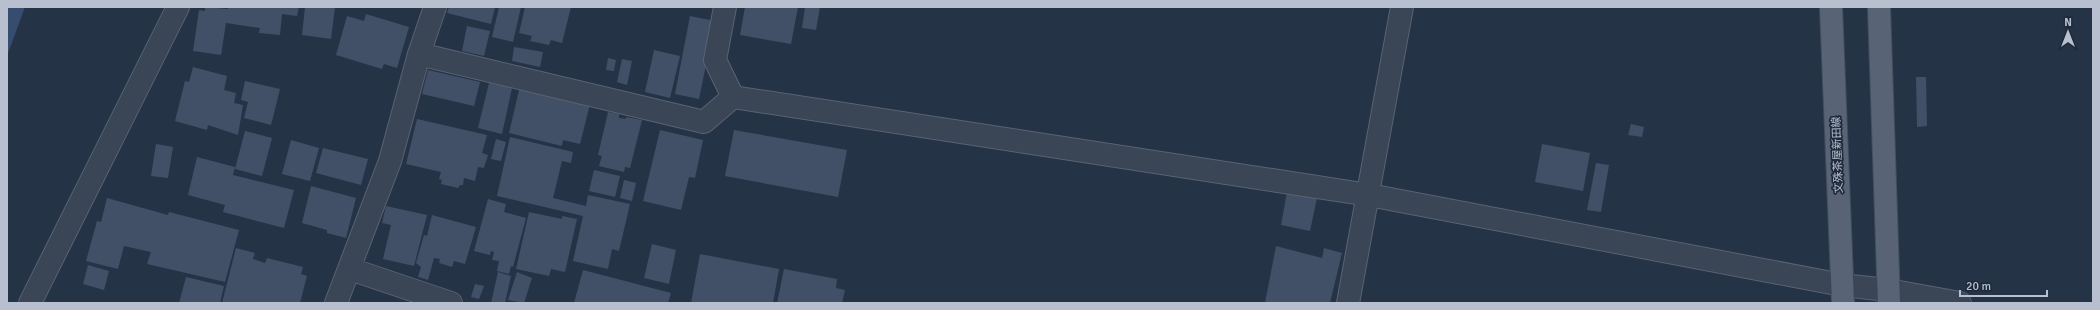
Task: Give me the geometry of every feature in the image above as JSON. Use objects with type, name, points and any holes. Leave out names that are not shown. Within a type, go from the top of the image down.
[{"type":"main road","name":"文殊茶屋新田線","points":[[1831,7],[1843,294]]},
{"type":"main road","points":[[1879,7],[1889,297]]},
{"type":"street","points":[[30,303],[178,7]]},
{"type":"street","points":[[336,303],[390,161],[419,54],[435,7]]},
{"type":"street","points":[[725,7],[715,60],[733,97]]},
{"type":"street","points":[[1348,303],[1369,195],[1402,7]]},
{"type":"street","points":[[419,54],[704,122],[733,97],[1369,195],[1843,294],[1960,303]]},
{"type":"street","points":[[350,269],[450,303]]},
{"type":"water","points":[[7,7],[25,7],[7,56]]},
{"type":"building","points":[[205,7],[228,9],[228,7],[299,7],[297,16],[282,14],[280,35],[259,33],[260,28],[226,23],[221,55],[193,51],[199,10],[205,11]]},
{"type":"building","points":[[305,7],[335,7],[331,39],[302,35]]},
{"type":"building","points":[[449,7],[495,7],[491,24],[447,13]]},
{"type":"building","points":[[499,7],[521,7],[513,42],[492,37]]},
{"type":"building","points":[[525,7],[571,7],[562,43],[551,40],[549,45],[530,41],[532,36],[519,33]]},
{"type":"building","points":[[745,7],[798,7],[791,44],[740,35]]},
{"type":"building","points":[[805,7],[820,7],[816,30],[802,28]]},
{"type":"building","points":[[366,14],[409,27],[397,68],[384,64],[382,69],[336,55],[347,16],[364,21]]},
{"type":"building","points":[[690,16],[715,21],[699,99],[675,94]]},
{"type":"building","points":[[467,26],[490,31],[484,56],[462,51]]},
{"type":"building","points":[[514,47],[543,52],[540,67],[512,61]]},
{"type":"building","points":[[654,50],[680,56],[670,98],[645,92]]},
{"type":"building","points":[[608,58],[616,60],[614,71],[606,70]]},
{"type":"building","points":[[622,59],[632,61],[627,85],[617,82]]},
{"type":"building","points":[[193,67],[227,76],[224,90],[236,93],[234,103],[243,105],[238,135],[208,125],[207,130],[175,121],[185,81],[189,82]]},
{"type":"building","points":[[428,70],[480,82],[474,106],[422,94]]},
{"type":"building","points":[[1916,77],[1926,77],[1927,126],[1917,127]]},
{"type":"building","points":[[245,81],[280,89],[271,125],[244,118],[248,102],[241,100]]},
{"type":"building","points":[[489,83],[512,88],[502,134],[478,128]]},
{"type":"building","points":[[520,86],[591,100],[580,144],[563,140],[562,146],[509,133]]},
{"type":"building","points":[[608,112],[619,114],[619,118],[626,119],[626,117],[642,120],[630,168],[625,167],[624,172],[599,166],[602,156],[598,155]]},
{"type":"building","points":[[417,119],[487,135],[482,153],[488,155],[484,168],[478,167],[475,181],[464,178],[463,185],[460,185],[458,188],[441,184],[442,180],[439,179],[441,172],[406,164]]},
{"type":"building","points":[[1631,124],[1644,127],[1642,137],[1628,135]]},
{"type":"building","points":[[660,130],[703,140],[695,178],[689,177],[681,210],[643,201]]},
{"type":"building","points":[[734,130],[847,150],[838,197],[725,176]]},
{"type":"building","points":[[245,131],[272,138],[262,176],[235,169]]},
{"type":"building","points":[[510,137],[573,152],[571,163],[562,161],[553,198],[586,206],[588,195],[630,204],[619,251],[612,249],[608,269],[573,261],[583,216],[497,196]]},
{"type":"building","points":[[496,139],[506,142],[501,161],[491,159]]},
{"type":"building","points":[[291,140],[319,148],[310,181],[282,174]]},
{"type":"building","points":[[156,144],[173,147],[168,178],[151,176]]},
{"type":"building","points":[[1542,144],[1590,153],[1583,191],[1535,182]]},
{"type":"building","points":[[323,148],[368,159],[361,185],[316,173]]},
{"type":"building","points":[[197,157],[235,167],[233,175],[294,190],[284,228],[223,212],[225,205],[188,195]]},
{"type":"building","points":[[1596,163],[1609,165],[1601,212],[1587,210]]},
{"type":"building","points":[[594,170],[620,176],[615,197],[589,191]]},
{"type":"building","points":[[624,180],[636,183],[632,201],[620,198]]},
{"type":"building","points":[[311,186],[356,198],[346,238],[327,233],[327,230],[302,223]]},
{"type":"building","points":[[1287,192],[1317,198],[1310,231],[1281,225]]},
{"type":"building","points":[[107,198],[168,215],[169,212],[239,230],[225,282],[147,264],[151,252],[124,246],[118,269],[86,261],[97,221],[101,222]]},
{"type":"building","points":[[488,199],[506,204],[504,212],[526,218],[513,267],[511,266],[509,274],[497,271],[499,261],[492,260],[494,252],[491,251],[490,255],[474,251]]},
{"type":"building","points":[[386,206],[427,215],[414,266],[383,259],[391,225],[382,223]]},
{"type":"building","points":[[529,212],[562,219],[562,216],[577,219],[565,272],[551,269],[549,276],[516,269]]},
{"type":"building","points":[[432,215],[476,227],[465,264],[454,261],[452,267],[439,263],[440,259],[434,258],[428,280],[418,277],[421,267],[416,263],[424,235],[427,236]]},
{"type":"building","points":[[652,244],[676,250],[669,284],[644,278]]},
{"type":"building","points":[[1276,246],[1322,258],[1324,248],[1342,253],[1330,303],[1265,303]]},
{"type":"building","points":[[236,248],[255,253],[253,259],[265,263],[267,258],[303,267],[301,274],[307,276],[300,303],[222,303]]},
{"type":"building","points":[[700,254],[779,269],[773,303],[691,303]]},
{"type":"building","points":[[88,265],[109,271],[104,290],[83,284]]},
{"type":"building","points":[[784,269],[837,279],[836,288],[845,290],[842,303],[777,303]]},
{"type":"building","points":[[583,270],[671,293],[668,303],[574,303]]},
{"type":"building","points":[[498,272],[511,276],[505,303],[491,303]]},
{"type":"building","points":[[517,272],[532,278],[524,303],[508,300]]},
{"type":"building","points":[[186,277],[224,286],[220,303],[179,303]]},
{"type":"building","points":[[475,284],[484,286],[479,299],[471,297]]}]
